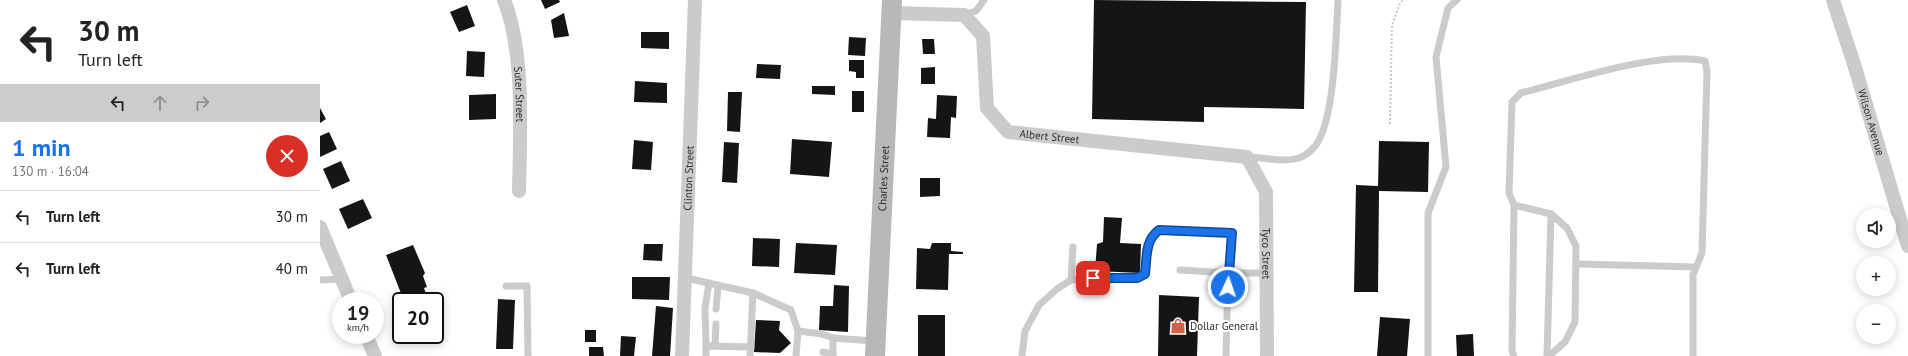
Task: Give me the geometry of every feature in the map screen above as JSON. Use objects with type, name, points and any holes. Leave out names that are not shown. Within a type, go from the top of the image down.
[{"type":"street","name":"Suter Street","points":[[504,0],[509,12],[517,59],[520,126],[519,191]]},
{"type":"street","name":"Clinton Street","points":[[682,356],[695,0]]},
{"type":"street","name":"Wilson Avenue","points":[[1833,0],[1854,64],[1908,246]]},
{"type":"street","points":[[891,7],[964,15]]},
{"type":"street","name":"Charles Street","points":[[876,349],[891,7]]},
{"type":"street","name":"Albert Street","points":[[964,15],[983,36],[987,108],[1008,132],[1246,157]]},
{"type":"street","name":"Tyco Street","points":[[1246,157],[1266,192],[1267,356]]},
{"type":"street","points":[[320,227],[348,292]]},
{"type":"street","points":[[370,344],[375,356]]},
{"type":"lane","points":[[964,15],[976,11],[984,0]]},
{"type":"lane","points":[[1246,157],[1286,160],[1300,158],[1317,144],[1322,132],[1329,104],[1336,46],[1338,0]]},
{"type":"lane","points":[[1428,356],[1428,213],[1446,167],[1436,57],[1448,8],[1457,0]]},
{"type":"lane","points":[[1514,356],[1512,351],[1514,205],[1509,193],[1510,120],[1512,102],[1521,93],[1637,63],[1691,58],[1705,61],[1707,72],[1702,253],[1693,275],[1693,356]]},
{"type":"lane","points":[[1514,205],[1551,214],[1566,228],[1576,246],[1577,264],[1575,322],[1565,342],[1548,356]]},
{"type":"lane","points":[[1548,356],[1551,214]]},
{"type":"lane","points":[[1022,356],[1025,331],[1039,305],[1057,289],[1071,280],[1104,277],[1137,278],[1145,274],[1148,242],[1152,235],[1159,230],[1232,233],[1228,273],[1226,356]]},
{"type":"lane","points":[[1071,280],[1073,247]]},
{"type":"lane","points":[[1577,264],[1696,267]]},
{"type":"lane","points":[[1180,270],[1228,273],[1266,273]]},
{"type":"lane","points":[[686,278],[753,293],[791,310],[798,331],[798,352]]},
{"type":"lane","points":[[320,280],[342,279]]},
{"type":"lane","points":[[706,356],[705,308],[709,284]]},
{"type":"lane","points":[[506,286],[527,286],[528,356]]},
{"type":"lane","points":[[716,309],[718,286]]},
{"type":"lane","points":[[750,356],[753,293]]},
{"type":"lane","points":[[715,346],[716,324]]},
{"type":"lane","points":[[798,331],[822,334],[876,349]]},
{"type":"lane","points":[[823,352],[833,355],[833,338]]},
{"type":"lane","points":[[706,346],[751,347]]},
{"type":"path","points":[[1390,124],[1392,26],[1400,3],[1403,0]]},
{"type":"building","points":[[541,0],[559,0],[560,2],[545,9]]},
{"type":"building","points":[[1094,0],[1306,2],[1304,109],[1204,107],[1204,122],[1092,119]]},
{"type":"building","points":[[467,5],[475,26],[459,32],[450,12]]},
{"type":"building","points":[[564,13],[569,36],[554,38],[551,20]]},
{"type":"building","points":[[641,32],[669,32],[669,49],[641,48]]},
{"type":"building","points":[[849,37],[866,38],[865,56],[848,55]]},
{"type":"building","points":[[922,39],[934,39],[935,54],[923,54]]},
{"type":"building","points":[[467,51],[485,52],[484,77],[466,76]]},
{"type":"building","points":[[849,60],[864,60],[864,78],[856,78],[856,72],[849,71]]},
{"type":"building","points":[[757,64],[781,65],[780,79],[756,78]]},
{"type":"building","points":[[935,67],[935,84],[921,84],[921,68]]},
{"type":"building","points":[[635,81],[667,83],[667,103],[634,102]]},
{"type":"building","points":[[812,86],[835,86],[835,95],[812,94]]},
{"type":"building","points":[[852,91],[864,91],[864,112],[852,112]]},
{"type":"building","points":[[728,92],[742,92],[740,132],[727,131]]},
{"type":"building","points":[[496,94],[496,119],[469,120],[469,95]]},
{"type":"building","points":[[937,95],[957,96],[956,118],[951,117],[950,138],[927,137],[928,118],[936,119]]},
{"type":"building","points":[[320,108],[326,119],[320,123]]},
{"type":"building","points":[[329,132],[337,149],[320,157],[320,136]]},
{"type":"building","points":[[792,139],[832,142],[829,177],[790,174]]},
{"type":"building","points":[[634,140],[653,142],[651,170],[632,169]]},
{"type":"building","points":[[1379,141],[1429,142],[1428,192],[1379,191],[1378,292],[1354,292],[1356,185],[1378,186]]},
{"type":"building","points":[[724,142],[739,143],[737,183],[722,182]]},
{"type":"building","points":[[341,161],[350,181],[332,189],[323,169]]},
{"type":"building","points":[[920,178],[940,178],[940,196],[920,197]]},
{"type":"building","points":[[363,199],[372,218],[348,229],[339,209]]},
{"type":"building","points":[[1104,217],[1122,218],[1120,243],[1141,244],[1140,273],[1095,271],[1097,244],[1103,242]]},
{"type":"building","points":[[753,238],[780,239],[779,267],[752,266]]},
{"type":"building","points":[[796,243],[837,245],[835,275],[794,273]]},
{"type":"building","points":[[932,243],[951,243],[951,251],[963,252],[963,254],[949,254],[948,290],[916,289],[917,248],[930,249]]},
{"type":"building","points":[[644,244],[663,244],[662,261],[643,260]]},
{"type":"building","points":[[413,245],[425,273],[423,276],[427,287],[424,288],[425,292],[400,292],[386,255]]},
{"type":"building","points":[[632,277],[670,277],[669,300],[632,299]]},
{"type":"building","points":[[834,285],[849,286],[848,332],[819,330],[820,306],[833,306]]},
{"type":"building","name":"Dollar General","points":[[1159,295],[1199,297],[1197,356],[1158,356]]},
{"type":"building","points":[[498,299],[515,300],[513,349],[496,349]]},
{"type":"building","points":[[656,306],[673,308],[670,356],[652,356]]},
{"type":"building","points":[[918,315],[945,315],[945,356],[918,356]]},
{"type":"building","points":[[1380,317],[1410,319],[1407,356],[1377,356]]},
{"type":"building","points":[[756,320],[780,321],[779,330],[791,343],[780,353],[754,352]]},
{"type":"building","points":[[585,330],[596,330],[596,342],[585,342]]},
{"type":"building","points":[[1473,334],[1474,356],[1457,356],[1456,335]]},
{"type":"building","points":[[621,336],[636,337],[634,356],[620,356]]},
{"type":"building","points":[[589,347],[603,347],[604,356],[589,356]]},
{"type":"place","name":"Dollar General","points":[[1178,326]]},
{"type":"route","points":[[1093,278],[1137,278],[1145,274],[1148,242],[1152,235],[1159,230],[1232,233],[1228,287]]}]
